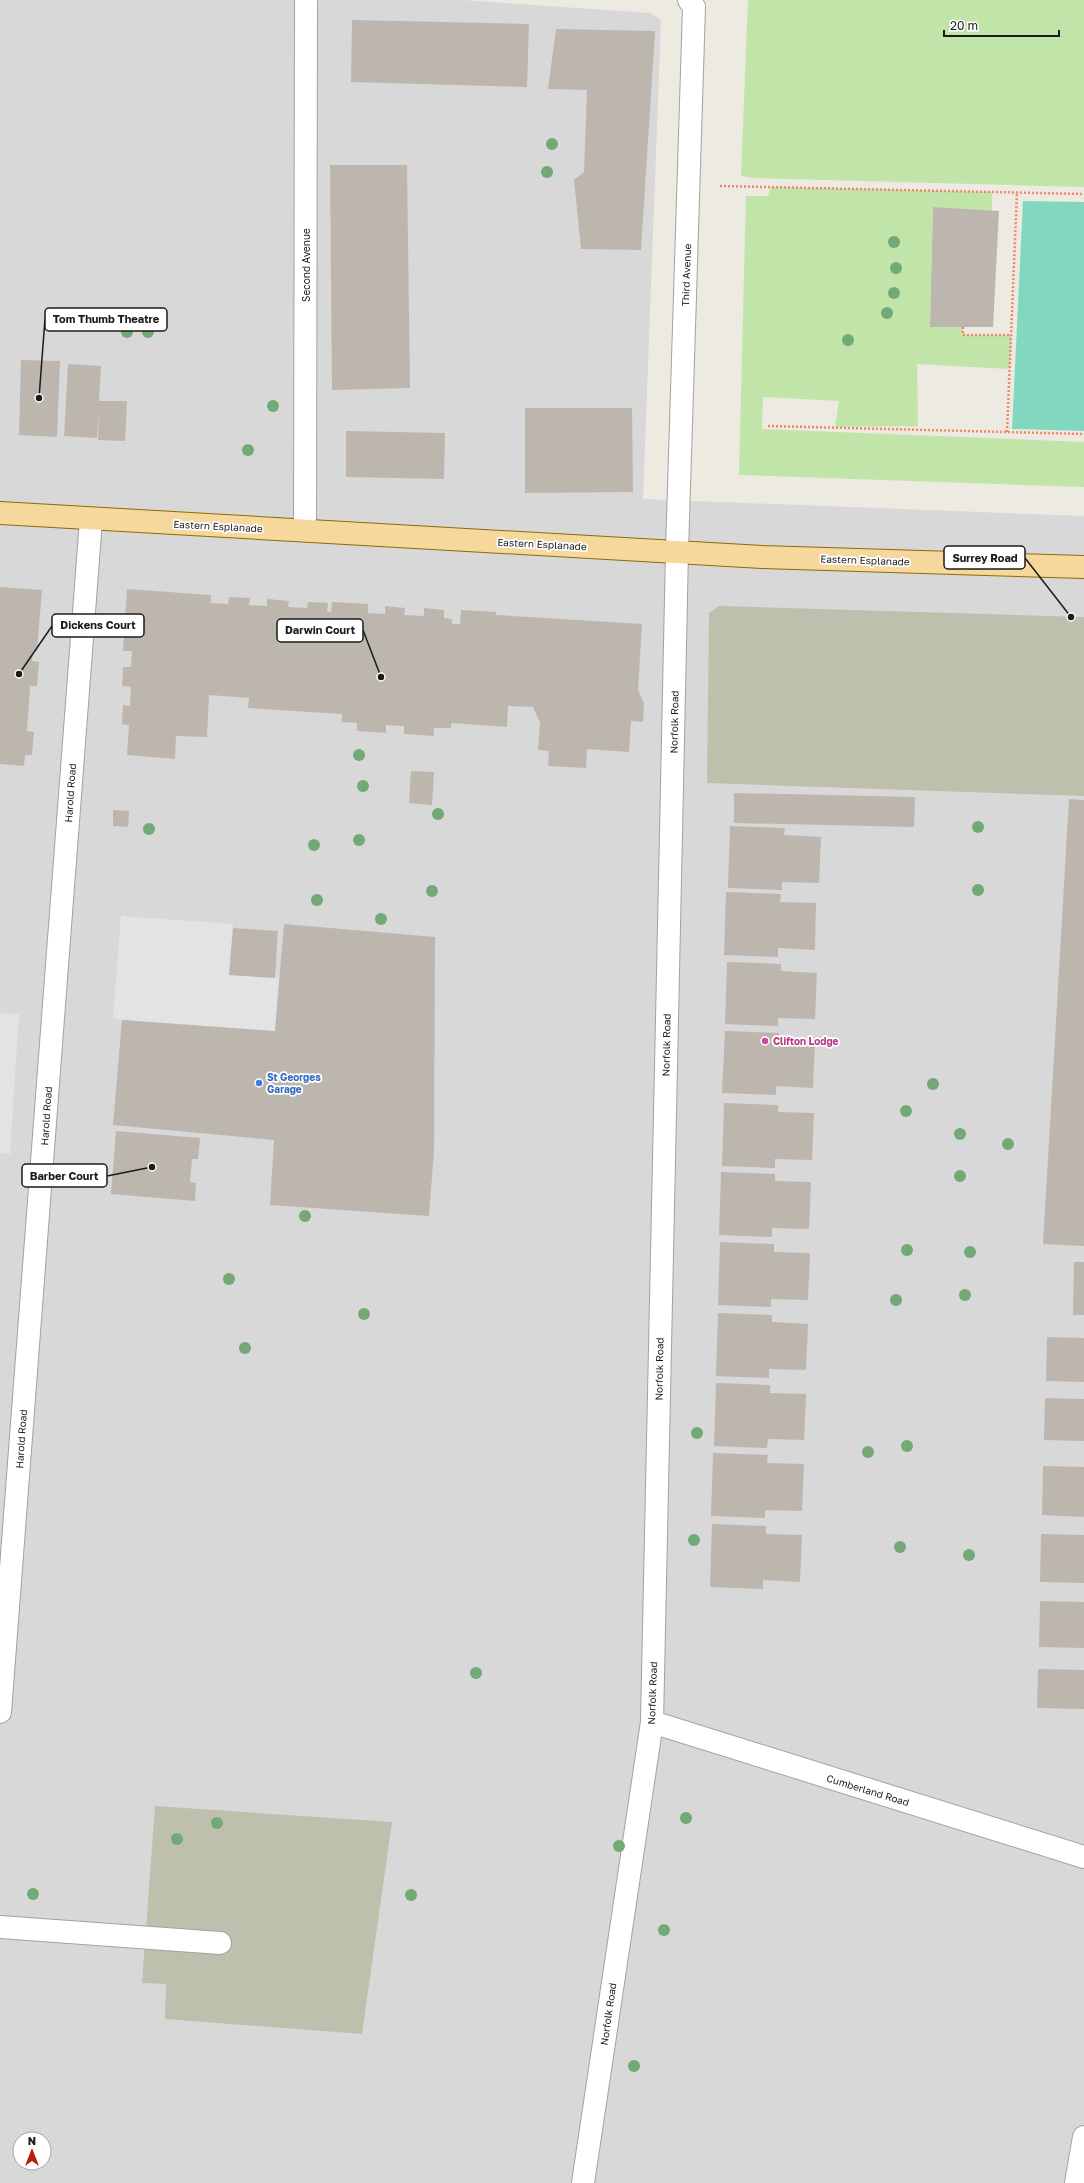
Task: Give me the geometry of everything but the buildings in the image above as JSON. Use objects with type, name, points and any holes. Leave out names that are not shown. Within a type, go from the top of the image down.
[{"type":"main road","name":"Eastern Esplanade","points":[[0,513],[91,520],[305,530],[762,557],[1084,567]]},
{"type":"street","name":"Second Avenue","points":[[305,530],[306,0]]},
{"type":"street","name":"Third Avenue","points":[[677,551],[694,7],[688,0]]},
{"type":"street","name":"Harold Road","points":[[0,1712],[5,1583],[91,520]]},
{"type":"street","name":"Norfolk Road","points":[[583,2183],[652,1722],[677,551]]},
{"type":"street","name":"Cumberland Road","points":[[652,1722],[1084,1857]]},
{"type":"street","points":[[0,1927],[220,1943]]},
{"type":"street","points":[[1076,2183],[1084,2137]]},
{"type":"path","points":[[688,185],[1084,194]]},
{"type":"path","points":[[1008,432],[1017,192]]},
{"type":"path","points":[[964,327],[963,335],[1011,335]]},
{"type":"path","points":[[768,426],[1084,434]]},
{"type":"shaded area","points":[[0,0],[463,0],[650,13],[661,20],[643,499],[1084,516],[1084,2183],[0,2183]]},
{"type":"shaded area","points":[[719,606],[1084,617],[1084,796],[707,783],[709,613]]},
{"type":"shaded area","points":[[121,916],[233,924],[229,975],[279,978],[275,1031],[113,1019]]},
{"type":"shaded area","points":[[0,1013],[19,1014],[10,1154],[0,1153]]},
{"type":"shaded area","points":[[155,1806],[392,1822],[362,2034],[165,2019],[166,1984],[142,1983]]},
{"type":"green space","points":[[748,0],[1084,0],[1084,187],[754,178],[741,176]]},
{"type":"green space","points":[[771,187],[992,192],[992,211],[933,207],[930,327],[963,327],[963,335],[1011,335],[1010,369],[917,364],[918,426],[835,427],[839,401],[763,397],[762,429],[1084,442],[1084,487],[739,475],[746,196],[768,196]]},
{"type":"green space","points":[[1023,201],[1084,202],[1084,431],[1012,429]]},
{"type":"place","name":"Tom Thumb Theatre","points":[[39,398]]},
{"type":"place","name":"Surrey Road","points":[[1071,617]]},
{"type":"place","name":"Dickens Court","points":[[19,674]]},
{"type":"place","name":"Darwin Court","points":[[381,677]]},
{"type":"place","name":"Clifton Lodge","points":[[765,1041]]},
{"type":"place","name":"St Georges Garage","points":[[259,1083]]},
{"type":"place","name":"Barber Court","points":[[152,1167]]}]
